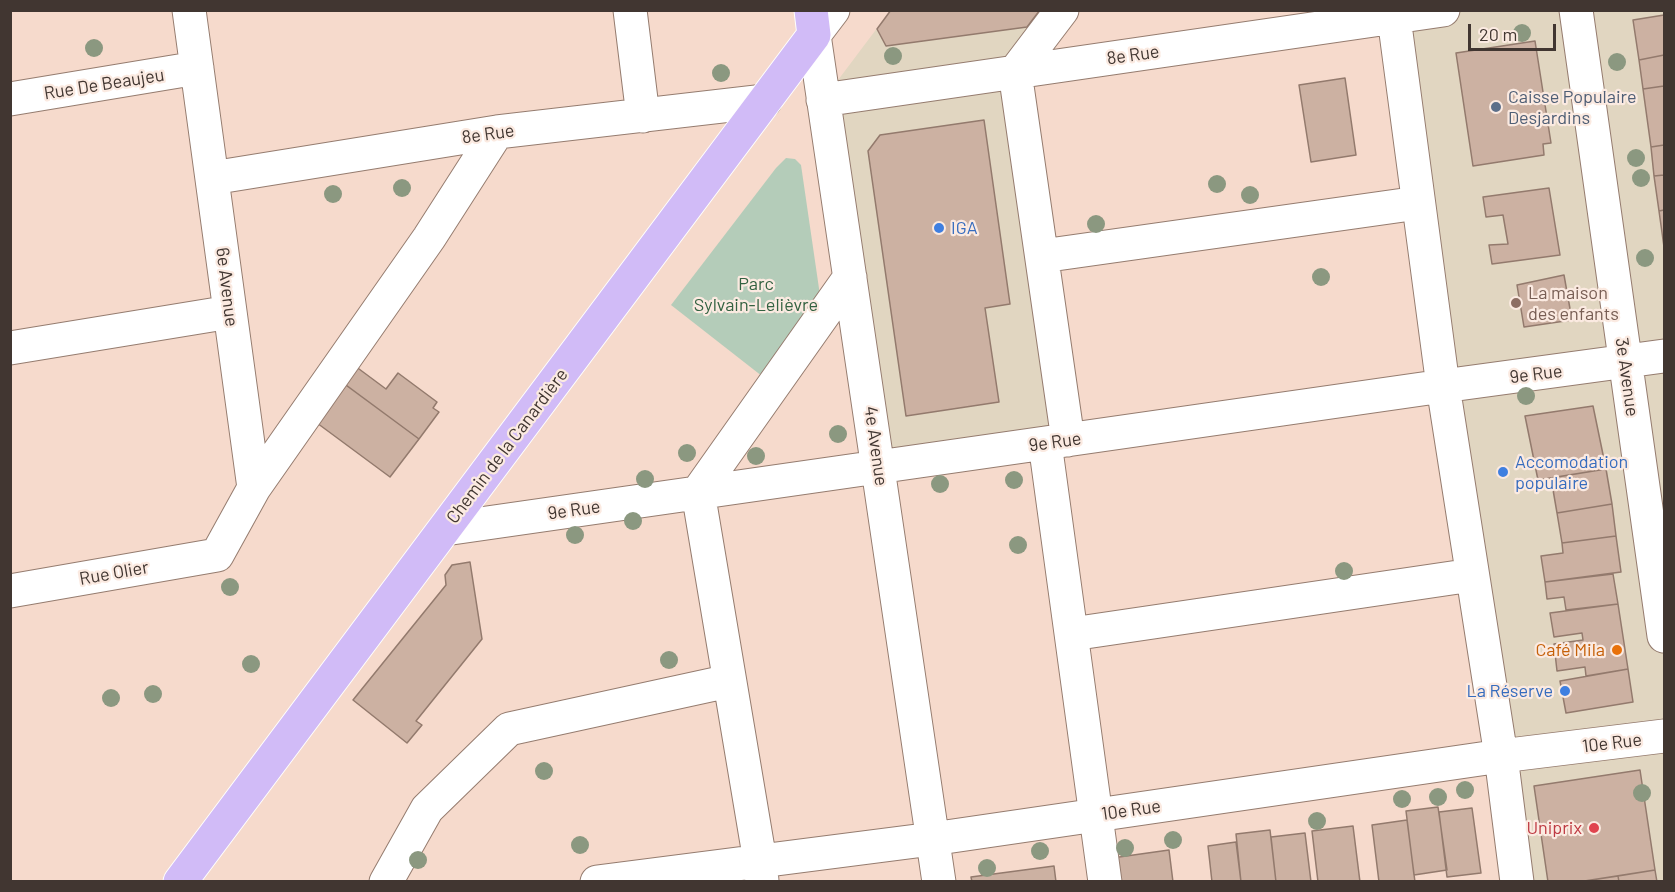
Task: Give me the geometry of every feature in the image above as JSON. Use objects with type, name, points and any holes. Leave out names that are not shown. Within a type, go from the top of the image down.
[{"type":"main road","name":"Chemin de la Canardière","points":[[180,882],[765,101],[819,19]]},
{"type":"street","name":"6e Avenue","points":[[189,10],[254,488]]},
{"type":"street","points":[[630,10],[643,116]]},
{"type":"street","points":[[1062,10],[1015,72],[1042,256],[1072,634],[1105,882]]},
{"type":"street","name":"8e Rue","points":[[823,100],[1393,14],[1443,10]]},
{"type":"street","name":"3e Avenue","points":[[1576,10],[1665,636]]},
{"type":"street","points":[[1393,14],[1443,386],[1501,756],[1517,882]]},
{"type":"street","name":"4e Avenue","points":[[819,19],[823,100],[939,882]]},
{"type":"street","name":"Rue De Beaujeu","points":[[10,99],[197,68]]},
{"type":"street","name":"8e Rue","points":[[212,178],[497,132],[765,101]]},
{"type":"street","points":[[254,488],[429,238],[497,132]]},
{"type":"street","points":[[1042,256],[1418,203]]},
{"type":"street","points":[[761,871],[698,492],[850,277]]},
{"type":"street","points":[[10,348],[230,312]]},
{"type":"street","name":"9e Rue","points":[[445,529],[1665,356]]},
{"type":"street","name":"Rue Olier","points":[[10,591],[217,555],[254,488]]},
{"type":"street","points":[[1072,634],[1472,575]]},
{"type":"street","points":[[386,882],[427,809],[509,729],[729,681]]},
{"type":"street","name":"10e Rue","points":[[597,882],[761,871],[932,838],[1501,756],[1665,736]]},
{"type":"shaded area","points":[[890,11],[1062,11],[1015,72],[1068,440],[879,467],[823,100]]},
{"type":"shaded area","points":[[1393,11],[1664,11],[1664,881],[1517,881]]},
{"type":"green space","name":"Parc Sylvain-Lelièvre","points":[[786,158],[795,159],[801,165],[822,309],[767,380],[671,305]]},
{"type":"building","points":[[891,10],[1040,10],[1027,27],[886,46],[877,29]]},
{"type":"building","points":[[1664,15],[1664,55],[1639,60],[1633,20]]},
{"type":"building","points":[[1535,41],[1551,143],[1543,144],[1544,155],[1473,166],[1456,53]]},
{"type":"building","points":[[1664,55],[1664,86],[1643,89],[1639,60]]},
{"type":"building","points":[[1345,78],[1356,155],[1311,162],[1299,85]]},
{"type":"building","points":[[1664,86],[1664,145],[1651,147],[1643,89]]},
{"type":"building","name":"IGA","points":[[984,120],[1010,304],[985,308],[999,402],[906,416],[868,151],[880,135]]},
{"type":"building","points":[[1664,145],[1664,175],[1654,176],[1651,147]]},
{"type":"building","points":[[1664,175],[1664,210],[1659,211],[1654,176]]},
{"type":"building","points":[[1549,188],[1560,255],[1492,264],[1489,245],[1508,244],[1503,215],[1486,217],[1483,197]]},
{"type":"building","points":[[1664,210],[1664,247],[1659,211]]},
{"type":"building","points":[[1564,275],[1572,320],[1524,327],[1517,285]]},
{"type":"building","points":[[351,363],[386,389],[398,373],[437,402],[433,408],[439,412],[419,439],[339,380]]},
{"type":"building","points":[[346,385],[419,439],[390,477],[317,423]]},
{"type":"building","points":[[1593,406],[1606,469],[1538,480],[1525,416]]},
{"type":"building","points":[[1606,469],[1612,504],[1557,513],[1551,478]]},
{"type":"building","points":[[1612,504],[1616,536],[1562,543],[1557,513]]},
{"type":"building","points":[[1616,536],[1621,572],[1545,582],[1541,556],[1563,553],[1562,543]]},
{"type":"building","points":[[470,562],[482,639],[416,721],[422,725],[407,743],[353,700],[446,585],[445,575],[452,565]]},
{"type":"building","points":[[1613,574],[1618,604],[1566,610],[1564,597],[1547,599],[1545,582]]},
{"type":"building","points":[[1618,604],[1628,669],[1586,676],[1585,667],[1557,671],[1554,644],[1583,640],[1582,633],[1554,637],[1550,613]]},
{"type":"building","points":[[1628,669],[1633,702],[1566,713],[1560,681]]},
{"type":"building","name":"Uniprix","points":[[1640,770],[1655,870],[1578,882],[1548,882],[1534,786]]},
{"type":"building","points":[[1438,807],[1447,870],[1414,875],[1406,811]]},
{"type":"building","points":[[1472,808],[1481,873],[1447,877],[1439,812]]},
{"type":"building","points":[[1407,820],[1415,882],[1379,882],[1372,825]]},
{"type":"building","points":[[1353,826],[1360,882],[1318,882],[1312,831]]},
{"type":"building","points":[[1270,830],[1276,882],[1241,882],[1236,834]]},
{"type":"building","points":[[1305,833],[1311,882],[1276,882],[1271,837]]},
{"type":"building","points":[[1236,842],[1241,882],[1212,882],[1208,846]]},
{"type":"building","points":[[1169,850],[1173,882],[1108,882],[1105,859]]},
{"type":"building","points":[[1054,866],[1056,882],[972,882],[971,877]]},
{"type":"building","points":[[1655,870],[1657,882],[1619,882],[1618,876]]},
{"type":"building","points":[[1618,876],[1619,882],[1578,882]]},
{"type":"place","name":"Caisse Populaire Desjardins","points":[[1496,107]]},
{"type":"place","name":"IGA","points":[[939,228]]},
{"type":"place","name":"La maison des enfants","points":[[1516,303]]},
{"type":"place","name":"Accomodation populaire","points":[[1503,472]]},
{"type":"place","name":"Café Mila","points":[[1617,650]]},
{"type":"place","name":"La Réserve","points":[[1565,691]]},
{"type":"place","name":"Uniprix","points":[[1594,828]]}]
